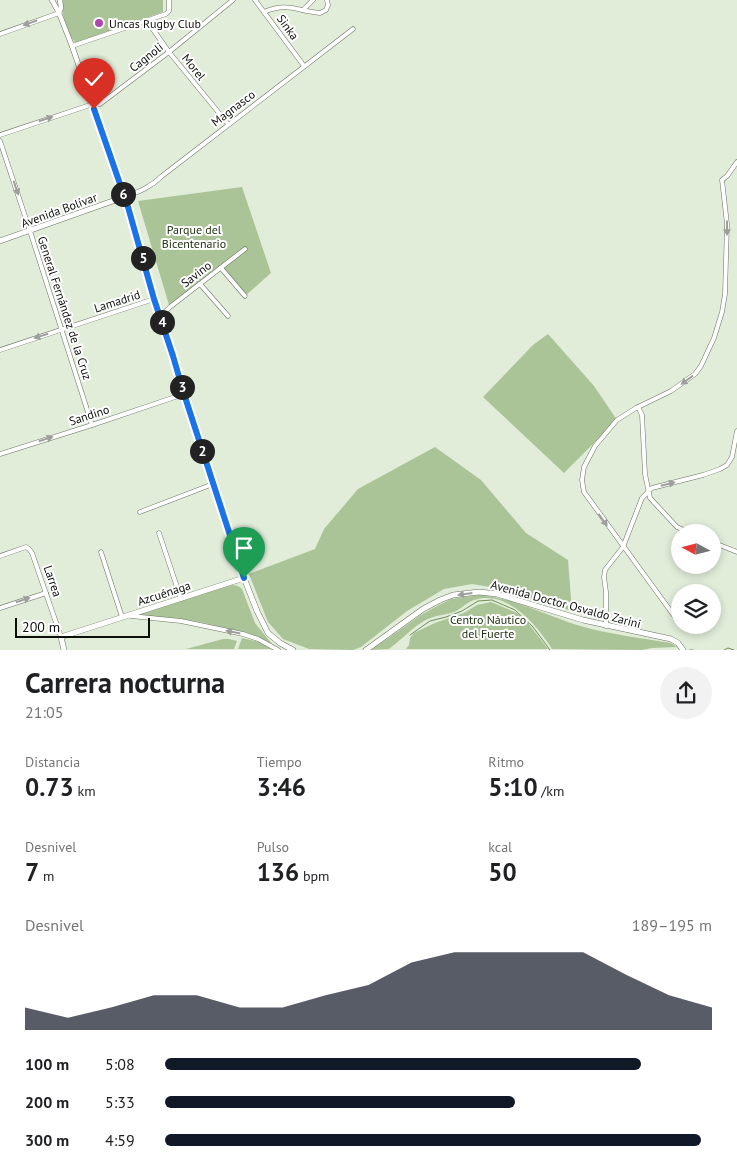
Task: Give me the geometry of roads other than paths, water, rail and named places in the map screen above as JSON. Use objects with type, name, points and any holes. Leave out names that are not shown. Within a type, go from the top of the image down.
[{"type":"main road","name":"Avenida Bolívar","points":[[0,241],[124,197]]},
{"type":"main road","points":[[124,197],[154,299],[244,578],[268,633],[280,643],[293,650]]},
{"type":"main road","name":"Azcuénaga","points":[[61,637],[244,578]]},
{"type":"main road","name":"Avenida Doctor Osvaldo Zarini","points":[[366,650],[422,609],[453,596],[478,592],[498,594],[574,618],[671,639],[682,648]]},
{"type":"main road","name":"Larrea","points":[[61,637],[64,650]]},
{"type":"street","points":[[52,0],[60,13],[124,197]]},
{"type":"street","points":[[60,0],[60,13]]},
{"type":"street","points":[[72,46],[166,14],[169,11],[169,0]]},
{"type":"street","name":"Cagnoli","points":[[0,135],[93,104],[100,104],[169,52],[233,0]]},
{"type":"street","name":"Sinka","points":[[256,0],[304,66]]},
{"type":"street","points":[[303,10],[313,0]]},
{"type":"street","points":[[264,12],[280,6],[288,6],[320,14],[326,10],[327,0]]},
{"type":"street","points":[[0,34],[60,13]]},
{"type":"street","name":"Morel","points":[[147,22],[228,124]]},
{"type":"street","name":"Magnasco","points":[[124,197],[148,188],[352,29]]},
{"type":"street","name":"General Fernández de la Cruz","points":[[0,141],[92,425]]},
{"type":"street","points":[[671,611],[584,492],[582,480],[584,467],[595,446],[617,420],[638,407],[671,391],[695,374],[701,366],[714,338],[726,294],[727,224],[722,180],[737,162]]},
{"type":"street","name":"Savino","points":[[160,317],[170,307],[245,249]]},
{"type":"street","points":[[221,268],[246,296]]},
{"type":"street","points":[[200,284],[228,316]]},
{"type":"street","name":"Lamadrid","points":[[0,350],[154,299]]},
{"type":"street","name":"Sandino","points":[[0,454],[184,394]]},
{"type":"street","points":[[638,407],[642,415],[645,474],[650,498],[674,524]]},
{"type":"street","points":[[606,626],[605,570],[623,547],[642,498],[652,488],[720,469],[732,457],[737,431]]},
{"type":"street","points":[[140,512],[213,484]]},
{"type":"street","points":[[159,533],[181,598]]},
{"type":"street","points":[[721,546],[737,552]]},
{"type":"street","name":"Larrea","points":[[0,556],[26,547],[29,549],[61,637]]},
{"type":"street","points":[[101,552],[122,617]]},
{"type":"street","points":[[0,608],[46,593]]},
{"type":"street","points":[[128,615],[181,621],[243,634],[258,639],[278,650]]},
{"type":"waterway","points":[[410,635],[430,621],[462,611],[478,601],[492,600],[515,610],[533,627],[550,650]]},
{"type":"waterway","points":[[724,650],[728,648],[734,650]]},
{"type":"place","name":"Uncas Rugby Club","points":[[99,23]]},
{"type":"park label","name":"Parque del Bicentenario","points":[[194,236]]},
{"type":"park label","name":"Centro Náutico del Fuerte","points":[[488,626]]}]
